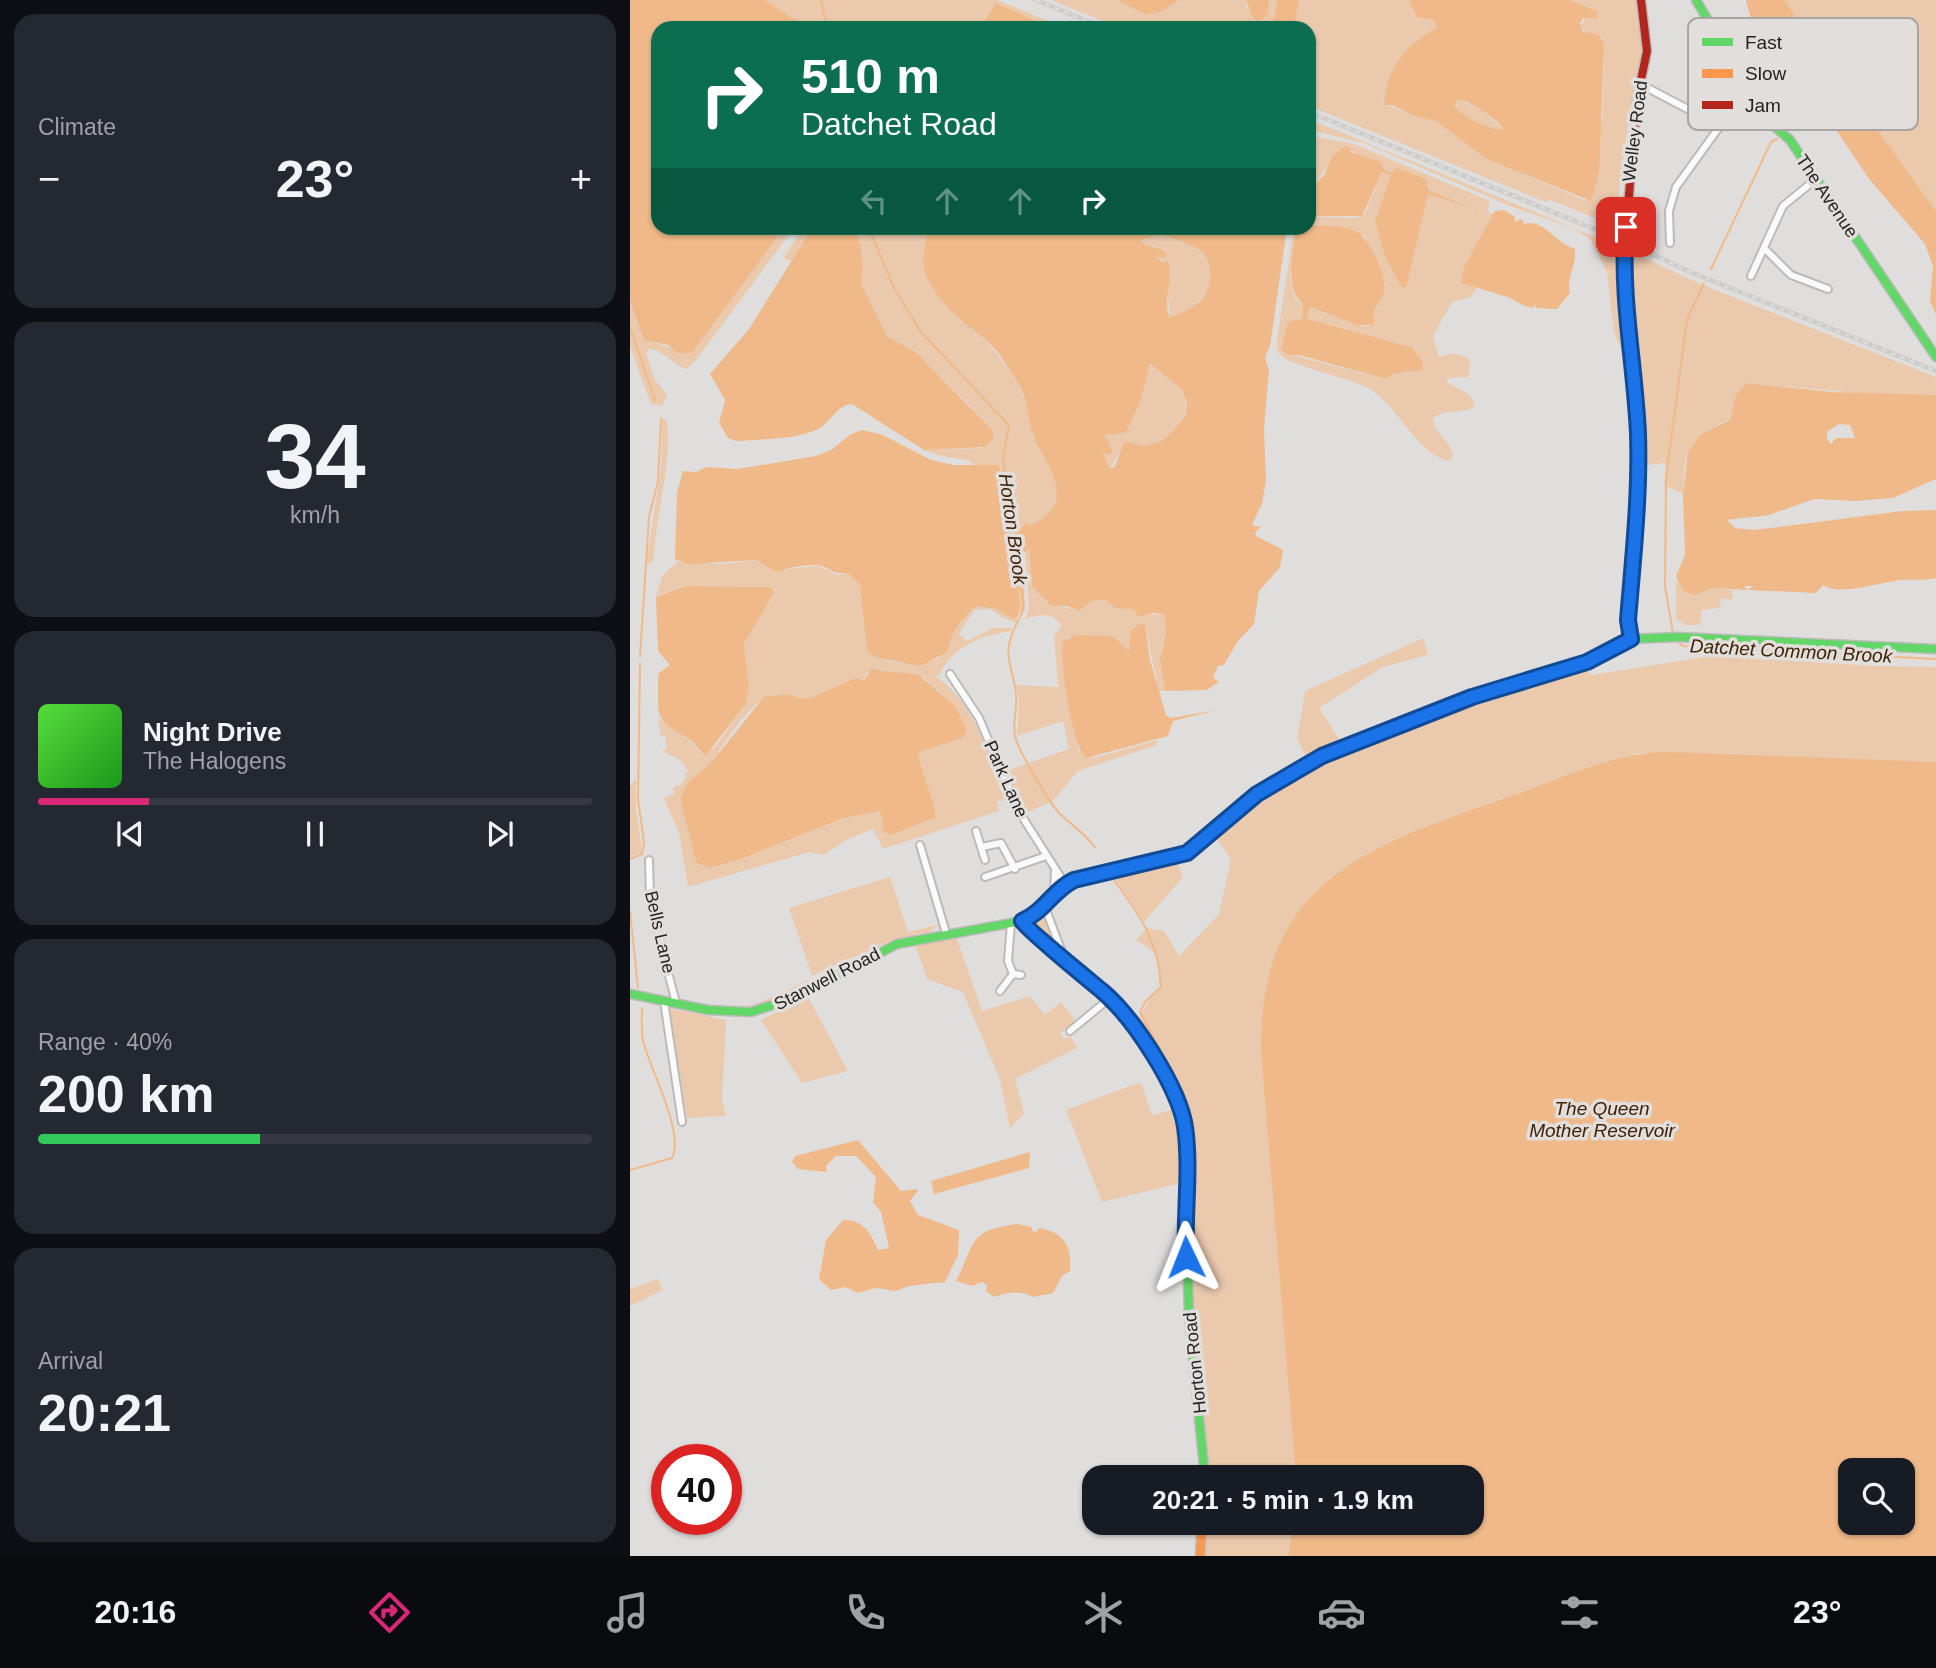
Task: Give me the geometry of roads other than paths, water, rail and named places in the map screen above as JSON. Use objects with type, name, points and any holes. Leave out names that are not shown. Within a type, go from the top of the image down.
[{"type":"street","name":"Welley Road","points":[[1631,639],[1628,620],[1635,548],[1638,433],[1624,287],[1624,252],[1632,142],[1647,51],[1641,0]]},
{"type":"street","name":"The Avenue","points":[[1696,0],[1707,18]]},
{"type":"street","points":[[1640,85],[1688,110]]},
{"type":"street","points":[[1670,243],[1669,211],[1676,187],[1717,130]]},
{"type":"street","name":"The Avenue","points":[[1778,130],[1790,140],[1936,358]]},
{"type":"street","points":[[1751,276],[1783,206],[1816,179]]},
{"type":"street","points":[[1765,249],[1791,275],[1828,289]]},
{"type":"street","points":[[1022,921],[1045,907],[1065,884],[1092,874],[1187,853],[1257,794],[1322,756],[1472,697],[1587,662],[1631,639],[1675,637],[1936,649]]},
{"type":"street","name":"Park Lane","points":[[950,674],[979,718],[1017,807],[1065,884]]},
{"type":"street","points":[[976,831],[985,860]]},
{"type":"street","points":[[982,847],[1001,843],[1015,869]]},
{"type":"street","points":[[920,845],[946,933]]},
{"type":"street","points":[[985,877],[1015,869],[1046,856]]},
{"type":"street","name":"Bells Lane","points":[[649,860],[650,902],[676,1003]]},
{"type":"street","points":[[1054,894],[1055,871]]},
{"type":"street","name":"Horton Road","points":[[1045,907],[1063,956]]},
{"type":"street","name":"Stanwell Road","points":[[630,994],[733,1013],[771,1008],[897,944],[1022,921]]},
{"type":"street","name":"Horton Road","points":[[1022,921],[1025,929],[1063,956],[1110,998],[1138,1029],[1171,1090],[1184,1124],[1189,1318],[1204,1465]]},
{"type":"street","points":[[1011,923],[1008,961],[1013,974]]},
{"type":"street","points":[[1013,974],[1021,975]]},
{"type":"street","points":[[1000,991],[1013,974]]},
{"type":"street","points":[[1070,1031],[1110,998]]},
{"type":"street","points":[[664,1001],[682,1122]]},
{"type":"street","points":[[1200,1556],[1201,1535]]},
{"type":"water","points":[[630,0],[764,0],[798,21],[651,21],[651,235],[779,235],[692,353],[677,353],[668,345],[644,340],[630,301]]},
{"type":"water","points":[[1118,0],[1179,0],[1163,11],[1146,15]]},
{"type":"water","points":[[1246,0],[1270,0],[1267,16],[1260,21],[1253,18]]},
{"type":"water","points":[[1277,0],[1299,0],[1295,21],[1272,21]]},
{"type":"water","points":[[1409,0],[1570,0],[1597,11],[1597,18],[1583,18],[1580,23],[1583,32],[1598,34],[1604,44],[1599,173],[1591,201],[1485,158],[1436,121],[1414,116],[1392,105],[1384,105],[1389,80],[1400,58],[1416,41],[1438,27],[1433,20],[1417,17]],"holes":[[[1459,100],[1490,116],[1503,129],[1491,128],[1461,113],[1453,104]]]},
{"type":"water","points":[[1746,0],[1784,0],[1797,18],[1750,18]]},
{"type":"water","points":[[996,3],[1036,21],[984,21]]},
{"type":"water","points":[[1836,130],[1878,130],[1936,211],[1936,315],[1930,301],[1933,266],[1925,244],[1869,179]]},
{"type":"water","points":[[1345,146],[1351,148],[1350,152],[1381,162],[1384,170],[1392,173],[1396,168],[1426,179],[1430,191],[1486,212],[1428,194],[1407,285],[1403,290],[1384,254],[1375,221],[1391,175],[1382,172],[1362,216],[1316,216],[1316,183],[1325,174],[1332,157]]},
{"type":"water","points":[[1504,210],[1515,217],[1515,222],[1522,219],[1524,224],[1537,224],[1575,249],[1569,282],[1570,293],[1557,309],[1536,308],[1535,304],[1533,308],[1528,307],[1508,297],[1461,283],[1464,267],[1492,216],[1487,212],[1493,214],[1495,211]]},
{"type":"water","points":[[1316,225],[1342,227],[1359,233],[1371,247],[1383,275],[1384,291],[1374,310],[1374,325],[1357,325],[1311,307],[1307,314],[1308,319],[1411,347],[1423,362],[1422,370],[1393,374],[1386,379],[1299,355],[1288,355],[1281,349],[1288,322],[1303,318],[1303,304],[1293,289],[1291,270],[1295,235],[1316,235]]},
{"type":"water","points":[[808,235],[858,235],[863,263],[862,285],[887,336],[916,352],[993,431],[993,439],[985,447],[924,450],[852,404],[841,408],[823,426],[809,433],[736,441],[728,438],[719,423],[725,400],[710,374],[749,329]]},
{"type":"water","points":[[927,235],[1158,235],[1140,241],[1167,255],[1165,258],[1154,256],[1163,262],[1168,260],[1170,275],[1167,305],[1170,318],[1199,302],[1208,289],[1210,272],[1207,258],[1202,252],[1164,235],[1286,235],[1270,346],[1265,357],[1269,371],[1264,428],[1266,481],[1262,503],[1252,525],[1261,527],[1255,532],[1256,536],[1283,550],[1280,567],[1259,591],[1254,624],[1238,641],[1224,665],[1218,666],[1213,678],[1219,682],[1207,690],[1165,691],[1160,658],[1166,633],[1164,614],[1154,613],[1139,617],[1133,609],[1115,608],[1105,600],[1092,601],[1079,611],[1067,606],[1051,606],[1032,586],[1029,549],[1021,554],[1025,609],[1018,624],[1022,607],[1016,557],[1020,606],[1017,617],[1012,619],[997,609],[976,606],[958,627],[947,652],[920,666],[875,657],[867,651],[860,585],[848,573],[836,573],[822,566],[812,565],[777,572],[756,560],[690,564],[675,559],[677,492],[683,471],[696,472],[707,467],[737,469],[816,456],[831,450],[851,434],[863,430],[883,435],[931,460],[953,465],[999,465],[1006,520],[1008,527],[1018,532],[1026,523],[1031,525],[1044,517],[1052,508],[1057,489],[1031,430],[1021,388],[993,347],[951,311],[937,294],[926,275],[924,252]],"holes":[[[1150,364],[1182,390],[1187,404],[1186,414],[1172,432],[1160,442],[1144,446],[1125,441],[1115,466],[1110,469],[1103,454],[1111,454],[1112,449],[1105,435],[1126,433],[1141,400]]]},
{"type":"water","points":[[1747,383],[1832,392],[1936,395],[1936,479],[1893,498],[1856,501],[1814,499],[1769,515],[1727,520],[1735,528],[1754,530],[1903,511],[1936,510],[1936,578],[1895,581],[1850,589],[1823,585],[1816,593],[1748,590],[1753,586],[1744,586],[1747,590],[1712,588],[1696,595],[1683,591],[1676,576],[1685,555],[1683,494],[1688,453],[1700,435],[1730,420],[1736,395]],"holes":[[[1839,424],[1850,425],[1855,438],[1836,438],[1831,444],[1827,439],[1827,432]]]},
{"type":"water","points":[[686,586],[769,587],[774,592],[744,644],[749,690],[745,705],[706,755],[689,739],[667,725],[658,709],[659,673],[670,665],[658,651],[656,597]]},
{"type":"water","points":[[1139,624],[1145,625],[1150,660],[1166,715],[1171,718],[1217,710],[1173,721],[1168,736],[1086,758],[1076,738],[1068,702],[1063,641],[1076,635],[1113,636],[1129,651],[1130,631]]},
{"type":"water","points":[[871,669],[919,675],[955,706],[967,730],[963,738],[922,751],[918,756],[935,809],[935,818],[890,835],[884,831],[880,811],[843,818],[741,859],[708,868],[696,862],[680,799],[688,783],[710,764],[764,697],[787,694],[801,699],[813,697],[856,678],[864,680]]},
{"type":"water","name":"The Queen Mother Reservoir","points":[[1670,752],[1936,762],[1936,1556],[1288,1556],[1291,1535],[1484,1535],[1484,1465],[1295,1465],[1261,1050],[1266,990],[1281,942],[1305,904],[1336,874],[1374,850],[1418,830],[1592,766],[1631,756]]},
{"type":"water","points":[[858,1140],[901,1191],[918,1191],[910,1201],[918,1215],[959,1230],[958,1255],[945,1282],[909,1286],[896,1291],[875,1288],[858,1293],[845,1287],[831,1290],[819,1279],[826,1240],[843,1220],[856,1222],[865,1228],[878,1250],[889,1248],[881,1212],[873,1202],[876,1177],[856,1156],[836,1156],[826,1166],[827,1172],[798,1169],[792,1162],[795,1156]]},
{"type":"water","points":[[1030,1152],[1029,1168],[934,1194],[931,1181]]},
{"type":"water","points":[[1017,1224],[1031,1227],[1034,1233],[1040,1228],[1049,1230],[1065,1242],[1070,1255],[1070,1271],[1062,1276],[1053,1293],[1033,1297],[1014,1292],[994,1297],[986,1291],[987,1285],[982,1282],[972,1286],[956,1281],[972,1247],[982,1234]]},
{"type":"waterway","name":"Horton Brook","points":[[821,0],[826,21]]},
{"type":"waterway","name":"Datchet Common Brook","points":[[1711,269],[1771,142],[1777,139]]},
{"type":"waterway","name":"Horton Brook","points":[[872,235],[894,288],[921,332],[1009,425],[1003,458],[1013,530]]},
{"type":"waterway","name":"Datchet Common Brook","points":[[1673,633],[1665,586],[1666,478],[1687,320],[1704,283]]},
{"type":"waterway","points":[[630,327],[655,400]]},
{"type":"waterway","points":[[640,657],[649,517],[658,481],[661,419]]},
{"type":"waterway","name":"Horton Brook","points":[[1018,621],[1008,651],[1016,693],[1015,736],[1022,754],[1055,808],[1095,847]]},
{"type":"waterway","name":"Datchet Common Brook","points":[[1677,641],[1683,646],[1936,659]]},
{"type":"waterway","points":[[630,859],[642,854],[644,842],[638,800],[640,664]]},
{"type":"waterway","name":"Horton Brook","points":[[1113,879],[1139,916],[1157,957],[1161,987],[1145,1002],[1140,1012],[1185,1096]]},
{"type":"waterway","points":[[630,911],[638,988]]},
{"type":"waterway","points":[[630,1170],[672,1158],[675,1147],[670,1117],[643,1041],[642,1008]]},
{"type":"railway","points":[[1036,0],[1087,21]]},
{"type":"railway","points":[[1316,115],[1638,247],[1688,271],[1936,371]]}]
